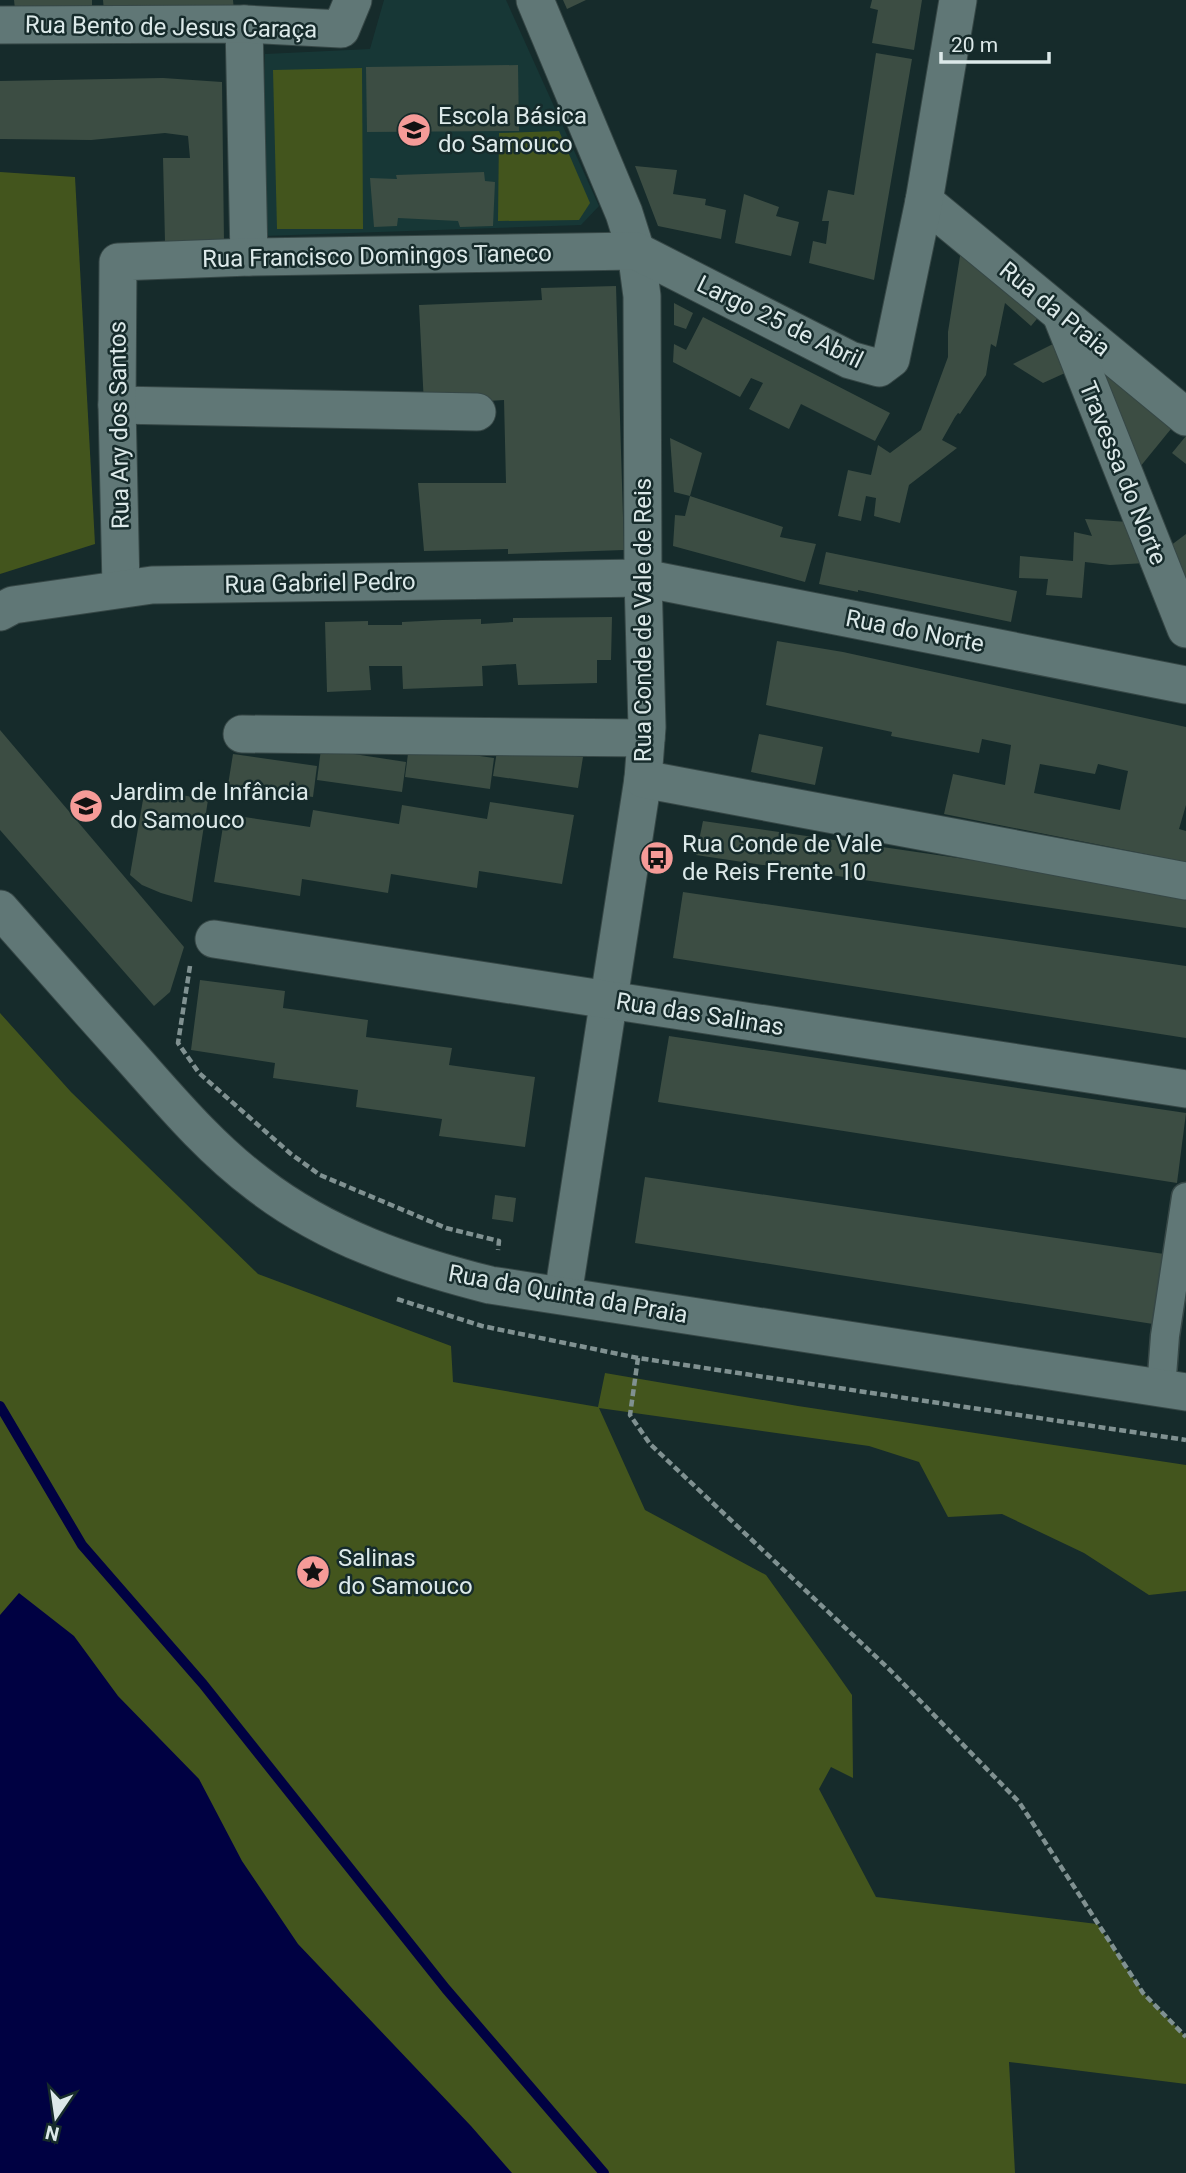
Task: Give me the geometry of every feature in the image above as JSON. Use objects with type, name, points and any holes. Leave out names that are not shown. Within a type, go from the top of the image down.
[{"type":"street","name":"Rua Conde de Vale de Reis","points":[[535,0],[624,213],[636,251],[642,296],[646,738],[643,779],[563,1295]]},
{"type":"street","points":[[924,201],[958,0]]},
{"type":"street","name":"Rua Bento de Jesus Caraça","points":[[0,26],[244,24],[347,15]]},
{"type":"street","points":[[244,24],[249,257]]},
{"type":"street","name":"Largo 25 de Abril","points":[[636,251],[850,360],[879,368],[891,359],[924,201]]},
{"type":"street","name":"Rua da Praia","points":[[924,201],[1186,417]]},
{"type":"street","name":"Rua Francisco Domingos Taneco","points":[[118,262],[249,257],[636,251]]},
{"type":"street","name":"Rua Ary dos Santos","points":[[118,262],[117,405],[121,587]]},
{"type":"street","name":"Travessa do Norte","points":[[1062,316],[1186,629]]},
{"type":"street","points":[[117,405],[477,412]]},
{"type":"street","name":"Rua Gabriel Pedro","points":[[0,612],[13,605],[121,587],[152,585],[643,578]]},
{"type":"street","name":"Rua do Norte","points":[[643,578],[1186,685]]},
{"type":"street","points":[[242,734],[646,738]]},
{"type":"street","points":[[643,779],[1186,881]]},
{"type":"street","name":"Rua da Quinta da Praia","points":[[0,909],[189,1122],[224,1156],[259,1185],[337,1233],[373,1250],[414,1265],[490,1285],[1173,1390]]},
{"type":"street","name":"Rua das Salinas","points":[[214,939],[1186,1089]]},
{"type":"street","points":[[1173,1390],[1165,1336],[1186,1196]]},
{"type":"path","points":[[214,939],[194,935],[178,1042],[199,1073],[291,1154],[320,1175],[446,1228],[499,1241],[482,1326]]},
{"type":"path","points":[[638,1358],[630,1415],[650,1444],[890,1670],[1018,1802],[1143,1993],[1186,2037]]},
{"type":"shaded area","name":"Escola Básica do Samouco","points":[[384,0],[506,0],[599,206],[581,225],[263,236],[265,54],[370,49]]},
{"type":"shaded area","points":[[19,1593],[74,1636],[118,1696],[199,1779],[242,1861],[298,1944],[471,2126],[512,2173],[0,2173],[0,1615]]},
{"type":"green space","points":[[362,68],[363,229],[277,229],[273,70]]},
{"type":"green space","points":[[559,131],[590,203],[579,220],[498,221],[499,133]]},
{"type":"green space","points":[[0,172],[75,177],[95,544],[0,574]]},
{"type":"green space","name":"Salinas do Samouco","points":[[0,1013],[71,1092],[258,1274],[451,1346],[453,1382],[598,1407],[605,1373],[798,1406],[1186,1465],[1186,1591],[1149,1595],[1084,1553],[1002,1514],[948,1517],[919,1462],[869,1446],[599,1408],[645,1510],[766,1575],[852,1695],[853,1778],[831,1767],[819,1789],[876,1897],[1097,1924],[1143,1993],[1186,2037],[1186,2084],[1009,2062],[1015,2173],[0,2173]]},
{"type":"building","points":[[14,0],[92,0],[92,6],[15,9]]},
{"type":"building","points":[[103,0],[233,0],[234,10],[104,11]]},
{"type":"building","points":[[563,0],[586,0],[567,9]]},
{"type":"building","points":[[872,0],[922,0],[914,50],[872,43],[878,10],[870,8]]},
{"type":"building","points":[[876,53],[912,59],[874,280],[809,263],[813,241],[826,244],[829,221],[822,221],[828,190],[854,195]]},
{"type":"building","points":[[518,65],[519,131],[367,132],[366,67]]},
{"type":"building","points":[[163,78],[222,82],[224,243],[165,242],[163,158],[190,158],[188,136],[165,133],[91,140],[0,139],[0,81]]},
{"type":"building","points":[[635,166],[677,170],[673,194],[706,199],[705,205],[726,210],[721,239],[658,226]]},
{"type":"building","points":[[484,172],[485,181],[495,182],[493,226],[460,227],[458,221],[398,218],[397,226],[374,227],[370,178],[397,179],[396,175]]},
{"type":"building","points":[[744,194],[779,207],[776,216],[799,222],[791,256],[735,243]]},
{"type":"building","points":[[961,250],[1041,314],[1031,326],[1005,303],[996,347],[991,344],[986,375],[960,414],[955,417],[942,440],[957,448],[909,485],[900,523],[874,516],[876,498],[866,496],[861,521],[838,516],[848,470],[871,475],[878,445],[890,453],[921,430],[948,357],[948,332]]},
{"type":"building","points":[[616,286],[624,550],[508,554],[508,549],[424,551],[418,483],[506,483],[504,400],[424,405],[419,305],[542,300],[541,288]]},
{"type":"building","points":[[674,303],[693,313],[686,329],[674,325]]},
{"type":"building","points":[[703,317],[890,413],[875,441],[801,404],[789,429],[749,409],[763,383],[751,378],[740,397],[673,362],[674,344],[686,350]]},
{"type":"building","points":[[1053,344],[1065,373],[1043,383],[1013,364]]},
{"type":"building","points":[[1104,366],[1175,424],[1135,473],[1094,379]]},
{"type":"building","points":[[1186,436],[1186,464],[1172,453]]},
{"type":"building","points":[[670,438],[702,453],[690,496],[674,492]]},
{"type":"building","points":[[690,496],[783,527],[780,537],[816,544],[805,582],[673,546],[675,515],[685,516]]},
{"type":"building","points":[[1085,519],[1128,522],[1146,563],[1110,565],[1085,562],[1082,598],[1046,595],[1048,579],[1019,578],[1020,556],[1073,561],[1074,532],[1092,536]]},
{"type":"building","points":[[1186,534],[1186,599],[1166,549]]},
{"type":"building","points":[[826,552],[1017,591],[1011,622],[819,584]]},
{"type":"building","points":[[612,617],[611,660],[597,660],[597,683],[518,685],[516,664],[482,666],[483,686],[403,689],[402,666],[369,666],[371,690],[327,692],[325,622],[368,621],[368,625],[402,625],[402,622],[481,619],[481,624],[513,622],[513,618]]},
{"type":"building","points":[[777,641],[843,652],[1186,727],[1186,805],[1179,829],[1186,831],[1186,862],[944,814],[953,774],[1005,785],[1011,745],[982,739],[979,753],[891,736],[892,732],[766,705]],"holes":[[[1040,764],[1095,774],[1098,764],[1128,771],[1120,810],[1034,793]]]},
{"type":"building","points":[[0,730],[184,947],[170,992],[154,1006],[0,830]]},
{"type":"building","points":[[759,734],[823,747],[815,785],[751,772]]},
{"type":"building","points":[[498,745],[583,757],[578,788],[493,776]]},
{"type":"building","points":[[409,746],[494,758],[490,789],[405,777]]},
{"type":"building","points":[[321,749],[406,762],[402,792],[317,780]]},
{"type":"building","points":[[233,754],[317,766],[313,797],[228,785]]},
{"type":"building","points":[[145,788],[208,800],[192,902],[142,885],[130,875]]},
{"type":"building","points":[[490,802],[574,815],[562,884],[479,871],[477,888],[391,874],[388,893],[302,879],[300,896],[214,882],[225,814],[310,827],[313,810],[399,824],[402,805],[487,819]]},
{"type":"building","points":[[703,821],[1186,891],[1186,928],[696,855]]},
{"type":"building","points":[[683,892],[1186,966],[1186,1038],[673,958]]},
{"type":"building","points":[[200,980],[285,991],[283,1008],[368,1020],[366,1037],[452,1048],[449,1065],[535,1077],[525,1147],[439,1136],[442,1119],[356,1107],[358,1090],[273,1078],[275,1063],[191,1050]]},
{"type":"building","points":[[669,1036],[1186,1113],[1177,1183],[658,1102]]},
{"type":"building","points":[[645,1177],[1164,1254],[1153,1324],[635,1243]]},
{"type":"building","points":[[495,1195],[516,1198],[513,1222],[492,1219]]},
{"type":"waterway","points":[[0,1406],[82,1545],[203,1684],[446,1989],[604,2173]]},
{"type":"place","name":"Escola Básica do Samouco","points":[[414,130]]},
{"type":"place","name":"Jardim de Infância do Samouco","points":[[86,806]]},
{"type":"place","name":"Rua Conde de Vale de Reis Frente 10","points":[[657,858]]},
{"type":"place","name":"Salinas do Samouco","points":[[313,1572]]}]
